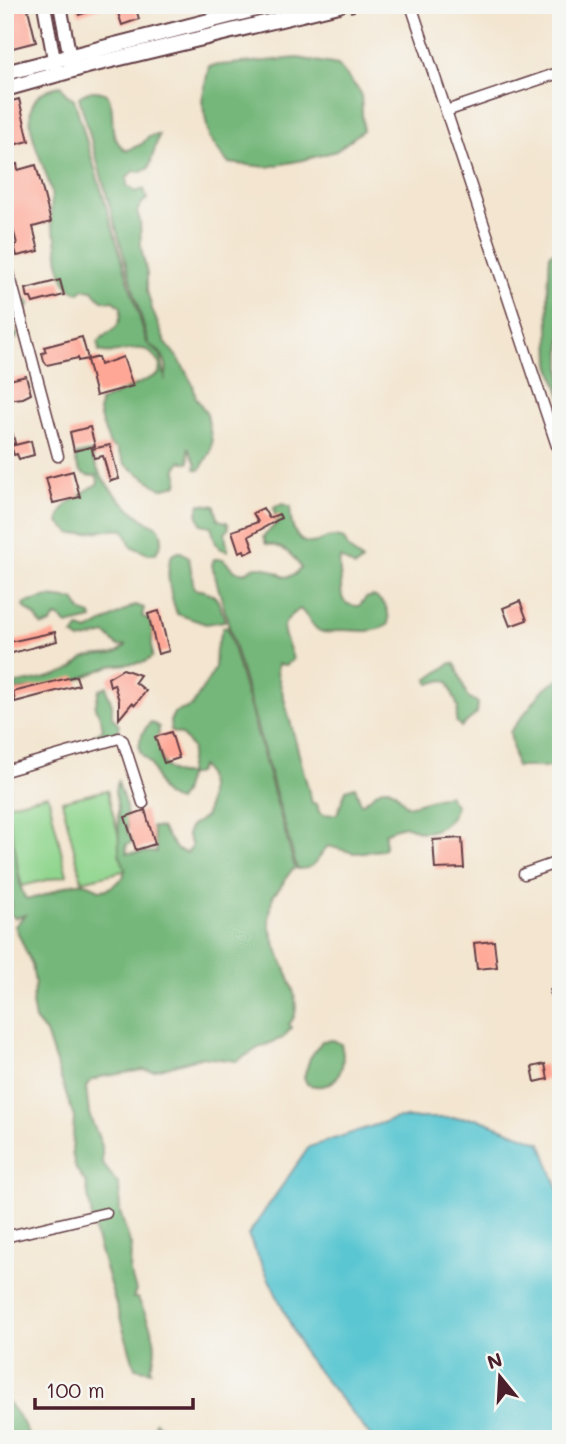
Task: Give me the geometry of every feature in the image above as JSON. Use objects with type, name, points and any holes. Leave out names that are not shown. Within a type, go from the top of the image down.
[{"type":"main road","points":[[71,64],[272,5]]},
{"type":"main road","points":[[5,74],[71,64],[339,5]]},
{"type":"main road","points":[[5,89],[55,67]]},
{"type":"street","points":[[44,5],[55,67]]},
{"type":"street","points":[[60,5],[71,64]]},
{"type":"street","points":[[411,5],[561,458]]},
{"type":"street","points":[[446,111],[561,72]]},
{"type":"street","points":[[5,258],[58,456]]},
{"type":"street","points":[[5,771],[119,738],[123,741],[143,803]]},
{"type":"street","points":[[524,874],[561,861]]},
{"type":"street","points":[[5,1237],[106,1213]]},
{"type":"green space","points":[[298,58],[338,65],[361,93],[363,130],[336,151],[303,160],[267,167],[228,163],[209,137],[202,100],[209,66]]},
{"type":"green space","points":[[61,86],[66,94],[74,99],[149,345],[79,97],[93,91],[107,94],[115,137],[126,151],[142,144],[149,136],[159,135],[149,168],[141,172],[134,171],[127,177],[127,186],[136,192],[144,189],[147,199],[137,212],[147,274],[147,291],[165,342],[180,361],[193,385],[196,398],[207,414],[212,442],[211,451],[200,470],[195,469],[196,464],[188,447],[189,463],[181,461],[176,468],[177,485],[161,489],[125,464],[117,449],[110,445],[101,421],[100,402],[159,374],[160,365],[147,350],[109,353],[99,351],[98,342],[119,322],[121,307],[114,301],[102,300],[93,290],[82,289],[80,293],[73,290],[61,270],[51,223],[51,191],[36,147],[30,115],[34,102],[43,92]],"holes":[[[150,345],[158,350],[164,358],[165,378],[161,355]]]},
{"type":"green space","points":[[561,249],[561,397],[550,364],[548,291],[550,253]]},
{"type":"green space","points":[[26,300],[30,303],[14,325],[13,330],[18,335],[16,339],[7,341],[5,312],[17,302]]},
{"type":"green space","points":[[89,452],[104,481],[117,496],[160,531],[161,544],[156,553],[148,554],[131,546],[124,530],[72,534],[59,523],[67,504],[98,483],[97,475],[84,474],[77,464],[76,455]]},
{"type":"green space","points":[[200,504],[215,506],[218,520],[227,522],[229,527],[225,534],[228,551],[217,545],[211,526],[201,524],[197,513]]},
{"type":"green space","points":[[282,504],[291,507],[292,524],[300,539],[311,543],[330,537],[344,539],[348,548],[362,561],[355,567],[340,558],[343,600],[353,606],[359,606],[366,598],[374,596],[382,602],[388,616],[388,625],[367,631],[321,632],[300,609],[286,621],[284,632],[293,660],[286,665],[278,664],[277,672],[312,803],[317,804],[323,815],[337,814],[346,790],[355,787],[361,804],[386,788],[396,793],[408,806],[448,795],[456,806],[448,821],[435,830],[421,832],[407,826],[393,829],[385,833],[385,847],[382,850],[354,853],[328,846],[313,865],[304,869],[297,869],[212,565],[214,559],[223,559],[235,571],[245,573],[259,567],[285,577],[294,575],[301,568],[294,558],[282,548],[266,544],[263,537],[276,524],[274,507]]},
{"type":"green space","points":[[177,552],[189,557],[194,589],[208,592],[216,598],[225,621],[206,624],[177,614],[168,576],[172,555]]},
{"type":"green space","points":[[49,597],[74,600],[82,612],[91,615],[92,619],[67,625],[58,616],[50,624],[42,626],[24,607],[25,603]]},
{"type":"green space","points":[[135,605],[144,608],[142,616],[150,621],[152,630],[152,657],[145,662],[110,666],[70,683],[16,690],[5,695],[5,686],[57,675],[90,656],[121,650],[126,645],[118,646],[106,634],[80,640],[73,635],[79,628],[88,631]]},
{"type":"green space","points":[[227,626],[295,868],[274,894],[269,921],[293,990],[295,1015],[289,1024],[291,1028],[283,1038],[260,1047],[237,1061],[201,1057],[153,1071],[143,1070],[100,1077],[86,1087],[89,1114],[102,1146],[102,1163],[119,1185],[120,1212],[131,1246],[130,1273],[136,1290],[133,1298],[138,1298],[154,1341],[151,1371],[135,1368],[95,1234],[86,1183],[76,1169],[72,1153],[74,1118],[46,1033],[35,1020],[32,965],[15,926],[25,915],[15,918],[9,913],[12,904],[9,897],[5,896],[5,777],[9,778],[10,782],[7,811],[25,898],[35,898],[81,883],[90,884],[99,890],[108,889],[123,878],[125,869],[119,853],[115,791],[118,782],[126,807],[128,834],[134,841],[126,845],[127,853],[157,852],[152,827],[161,828],[177,850],[187,853],[192,846],[187,834],[191,826],[206,816],[209,790],[205,772],[201,766],[197,773],[188,776],[178,801],[171,799],[163,792],[151,765],[141,753],[140,741],[151,722],[159,727],[160,753],[166,767],[179,774],[188,774],[192,748],[181,734],[171,732],[170,721],[174,713],[192,706],[213,672],[216,649],[223,628]]},
{"type":"green space","points":[[451,663],[457,668],[467,696],[478,703],[477,713],[461,727],[456,721],[458,707],[448,682],[443,680],[429,684],[427,680]]},
{"type":"green space","points":[[561,678],[561,767],[516,767],[510,732],[544,689]]},
{"type":"green space","points":[[107,686],[112,717],[119,730],[116,735],[96,739],[95,735],[103,729],[95,708],[99,690]]},
{"type":"green space","points":[[107,790],[127,870],[82,881],[62,801]]},
{"type":"green space","points":[[48,795],[67,875],[22,886],[5,817],[5,805]]},
{"type":"green space","points":[[333,1040],[341,1044],[343,1053],[338,1076],[326,1085],[307,1084],[304,1077],[310,1058],[322,1041]]},
{"type":"green space","points":[[5,1399],[22,1421],[30,1439],[5,1439]]},
{"type":"green space","points":[[155,1422],[162,1427],[169,1439],[151,1439]]},
{"type":"water","points":[[397,1118],[476,1118],[541,1143],[561,1197],[561,1439],[373,1439],[305,1355],[248,1235],[309,1147]]},
{"type":"building","points":[[5,5],[27,5],[36,42],[5,50],[5,23],[10,22]]},
{"type":"building","points":[[76,5],[102,5],[102,7],[79,15]]},
{"type":"building","points":[[135,5],[139,19],[122,25],[117,10]]},
{"type":"building","points":[[19,99],[29,141],[5,147],[5,103]]},
{"type":"building","points":[[17,164],[18,170],[36,165],[51,222],[33,227],[39,251],[17,256],[14,245],[17,244],[5,198],[5,166]]},
{"type":"building","points":[[60,280],[64,295],[33,303],[31,298],[28,298],[26,289]]},
{"type":"building","points":[[82,337],[88,359],[78,361],[78,358],[47,365],[44,361],[44,347]]},
{"type":"building","points":[[98,357],[100,365],[123,357],[133,386],[96,396],[87,360]]},
{"type":"building","points":[[26,376],[31,394],[5,400],[5,381]]},
{"type":"building","points":[[8,415],[15,443],[5,446],[5,416]]},
{"type":"building","points":[[90,427],[95,446],[74,451],[70,432]]},
{"type":"building","points":[[31,441],[34,455],[19,459],[17,454],[14,455],[11,446]]},
{"type":"building","points":[[110,445],[119,479],[110,481],[103,456],[94,458],[92,449]]},
{"type":"building","points":[[73,471],[80,497],[53,503],[46,478]]},
{"type":"building","points":[[263,508],[269,518],[279,514],[281,518],[249,536],[254,550],[239,552],[232,531],[258,522],[253,513]]},
{"type":"building","points":[[520,601],[527,620],[510,626],[503,608]]},
{"type":"building","points":[[159,611],[169,651],[158,654],[148,614]]},
{"type":"building","points":[[55,632],[57,641],[5,655],[5,643]]},
{"type":"building","points":[[123,669],[140,675],[135,682],[146,691],[119,719],[119,701],[114,684],[110,686],[108,678]]},
{"type":"building","points":[[76,676],[79,685],[15,702],[13,692]]},
{"type":"building","points":[[171,732],[179,758],[164,763],[155,737]]},
{"type":"building","points":[[145,810],[155,844],[136,850],[125,817]]},
{"type":"building","points":[[462,838],[464,868],[435,869],[433,840]]},
{"type":"building","points":[[494,941],[497,967],[477,969],[474,943]]},
{"type":"building","points":[[545,1064],[548,1079],[535,1082],[532,1067]]}]
